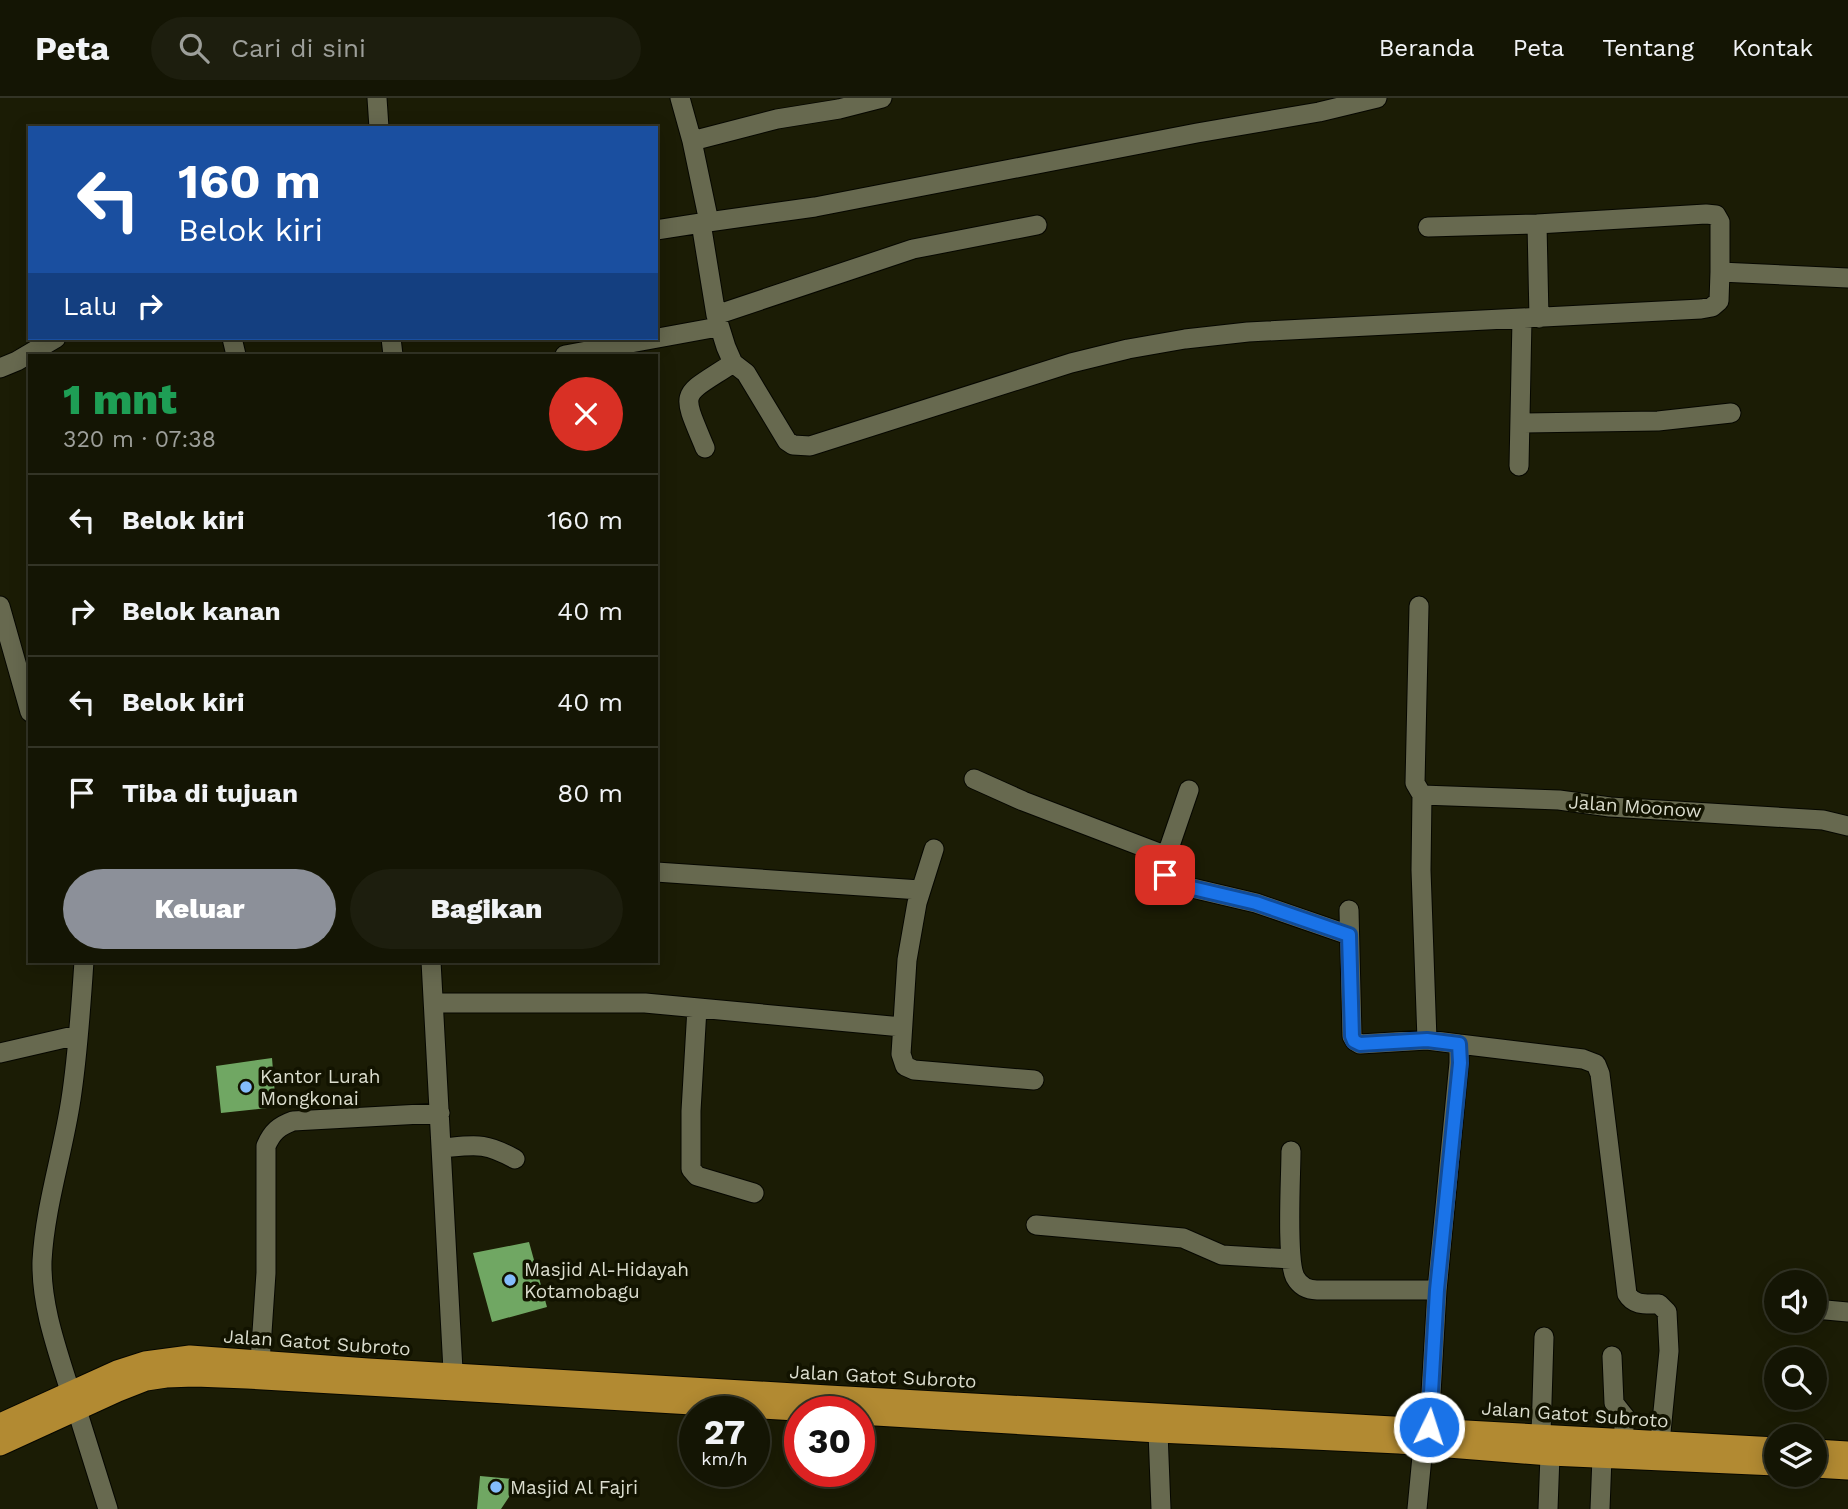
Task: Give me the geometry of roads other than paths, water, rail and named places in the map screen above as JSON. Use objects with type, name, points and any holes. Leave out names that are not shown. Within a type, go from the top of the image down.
[{"type":"highway","name":"Jalan Gatot Subroto","points":[[0,1445],[117,1371],[167,1358],[190,1356],[453,1382],[784,1408]]},
{"type":"highway","name":"Jalan Gatot Subroto","points":[[0,1424],[73,1401],[118,1391],[146,1380],[166,1377],[453,1382],[1426,1440],[1550,1455],[1764,1464]]},
{"type":"highway","name":"Jalan Gatot Subroto","points":[[875,1415],[1158,1432],[1426,1440],[1541,1434],[1764,1447]]},
{"type":"highway","points":[[1827,1451],[1848,1452]]},
{"type":"highway","points":[[1827,1468],[1848,1469]]},
{"type":"street","points":[[377,98],[379,126]]},
{"type":"street","points":[[680,98],[692,141],[717,321],[733,363],[746,373],[787,441],[801,447],[1071,363],[1185,339],[1248,332],[1530,319],[1712,307],[1719,301],[1720,222],[1716,215],[1428,227]]},
{"type":"street","points":[[692,141],[777,119],[839,109],[882,98]]},
{"type":"street","points":[[658,230],[815,207],[1319,112],[1377,98]]},
{"type":"street","points":[[1519,466],[1537,224]]},
{"type":"street","points":[[658,334],[717,321],[913,249],[1037,225]]},
{"type":"street","points":[[1720,272],[1848,278]]},
{"type":"street","points":[[29,354],[53,340]]},
{"type":"street","points":[[569,354],[632,340]]},
{"type":"street","points":[[0,368],[28,355]]},
{"type":"street","points":[[705,448],[688,407],[687,397],[692,390],[733,363]]},
{"type":"street","points":[[1522,423],[1658,421],[1731,413]]},
{"type":"street","points":[[0,606],[28,705]]},
{"type":"street","points":[[1419,606],[1415,783],[1422,795],[1421,870],[1427,1040]]},
{"type":"street","points":[[974,779],[1023,801],[1167,856]]},
{"type":"street","points":[[1189,790],[1164,863],[1165,875],[1171,883],[1256,903],[1349,935]]},
{"type":"street","name":"Jalan Moonow","points":[[1422,795],[1559,800],[1610,807],[1804,818],[1848,826]]},
{"type":"street","points":[[934,849],[920,890],[907,960],[901,1054],[905,1066],[914,1070],[1034,1080]]},
{"type":"street","points":[[658,872],[920,890]]},
{"type":"street","points":[[1349,910],[1354,1041],[1360,1044],[1427,1040],[1583,1059],[1596,1064],[1602,1088],[1627,1294],[1631,1301],[1659,1304],[1667,1312],[1669,1351],[1660,1442]]},
{"type":"street","points":[[84,963],[71,1101],[53,1180],[43,1261],[44,1289],[50,1327],[108,1509]]},
{"type":"street","points":[[432,963],[453,1382]]},
{"type":"street","points":[[433,1003],[645,1003],[902,1027]]},
{"type":"street","points":[[696,1008],[691,1168],[697,1176],[754,1193]]},
{"type":"street","points":[[0,1053],[78,1035]]},
{"type":"street","points":[[1417,1509],[1426,1440],[1437,1290],[1460,1063],[1459,1044]]},
{"type":"street","points":[[260,1362],[265,1273],[266,1146],[271,1135],[280,1126],[293,1121],[440,1113]]},
{"type":"street","points":[[442,1148],[484,1145],[515,1159]]},
{"type":"street","points":[[1291,1151],[1291,1259],[1295,1277],[1302,1286],[1310,1290],[1437,1290]]},
{"type":"street","points":[[1036,1226],[1183,1238],[1222,1255],[1291,1259]]},
{"type":"street","points":[[1827,1310],[1848,1312]]},
{"type":"street","points":[[1541,1434],[1544,1337]]},
{"type":"street","points":[[1612,1356],[1614,1403],[1625,1417],[1623,1439]]},
{"type":"street","points":[[1158,1432],[1161,1509]]},
{"type":"street","points":[[1548,1509],[1550,1455]]},
{"type":"street","points":[[1600,1509],[1602,1457]]},
{"type":"place","name":"Kantor Lurah Mongkonai","points":[[246,1087]]},
{"type":"place","name":"Masjid Al-Hidayah Kotamobagu","points":[[510,1280]]},
{"type":"place","name":"Masjid Al Fajri","points":[[496,1487]]}]
